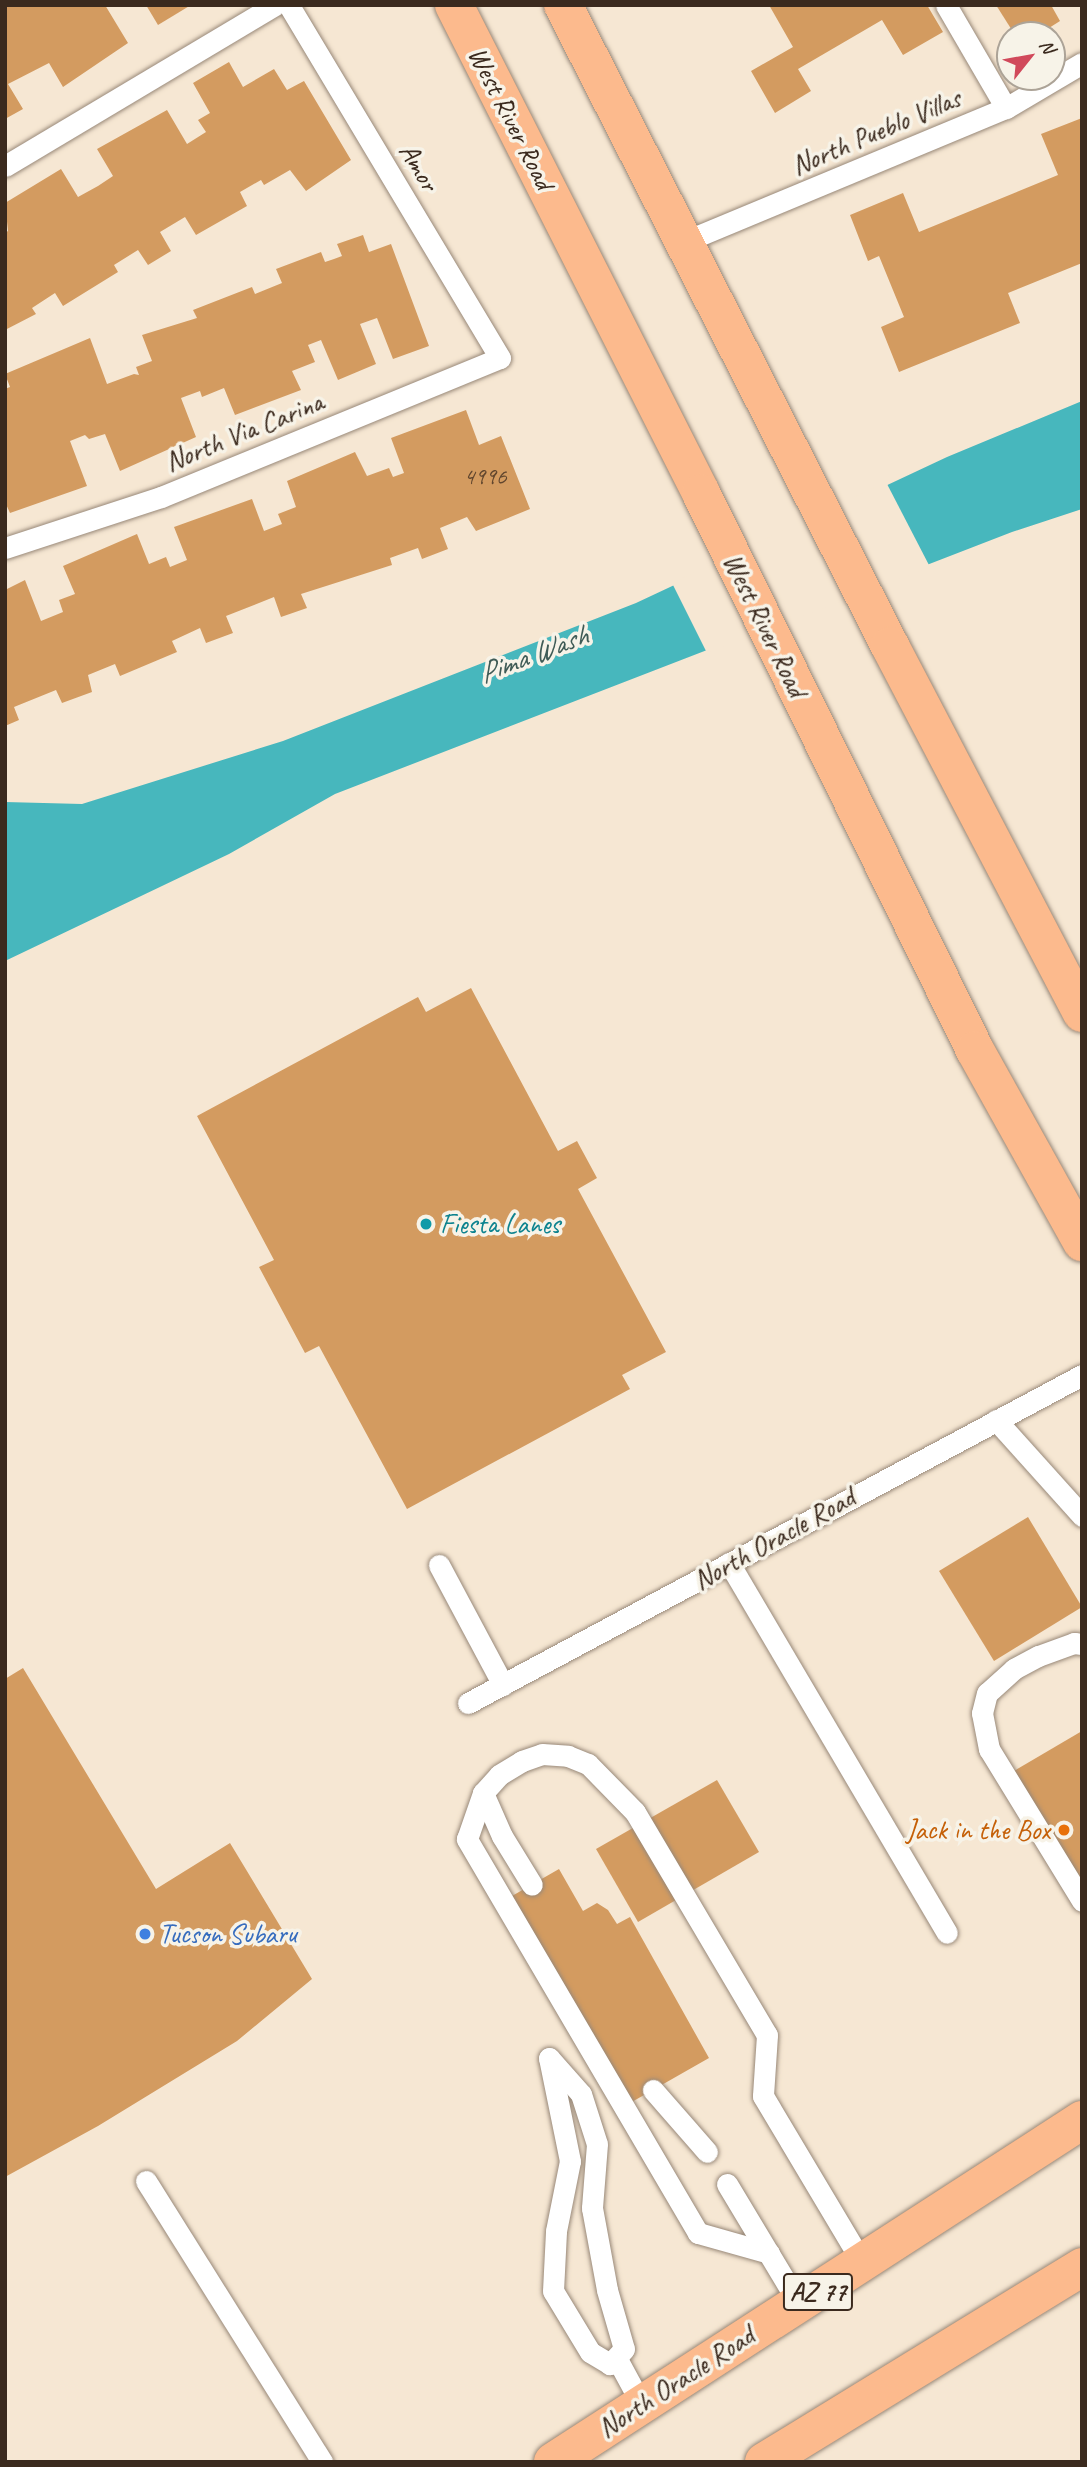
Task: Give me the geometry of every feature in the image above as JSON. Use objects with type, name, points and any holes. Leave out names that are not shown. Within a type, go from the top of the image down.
[{"type":"main road","name":"West River Road","points":[[454,5],[701,493],[975,1050],[1082,1241]]},
{"type":"main road","points":[[563,5],[890,646],[1082,1013]]},
{"type":"main road","name":"North Oracle Road","points":[[553,2462],[1082,2120]]},
{"type":"main road","points":[[764,2462],[1082,2267]]},
{"type":"lane","points":[[5,166],[275,5]]},
{"type":"lane","name":"Amor","points":[[289,5],[500,358]]},
{"type":"lane","points":[[946,5],[1006,108]]},
{"type":"lane","name":"North Pueblo Villas","points":[[686,242],[1006,108],[1082,63]]},
{"type":"lane","name":"North Via Carina","points":[[5,548],[160,497],[500,358]]},
{"type":"lane","name":"North Oracle Road","points":[[468,1703],[1082,1375]]},
{"type":"lane","points":[[996,1420],[1082,1516]]},
{"type":"lane","points":[[729,1563],[947,1933]]},
{"type":"lane","points":[[439,1565],[503,1685]]},
{"type":"lane","points":[[1082,1644],[1074,1643],[1038,1656],[1014,1669],[987,1693],[982,1713],[989,1749],[1082,1901]]},
{"type":"lane","points":[[769,2253],[698,2233],[467,1839],[483,1793],[499,1775],[522,1761],[542,1754],[568,1756],[588,1764],[635,1812],[767,2035],[764,2096],[863,2264]]},
{"type":"lane","points":[[483,1793],[502,1836],[532,1885]]},
{"type":"lane","points":[[549,2058],[581,2094],[597,2144],[593,2208],[607,2290],[624,2350],[617,2359],[610,2364],[590,2352],[554,2291],[556,2231],[570,2161],[549,2058]]},
{"type":"lane","points":[[653,2090],[707,2152]]},
{"type":"lane","points":[[146,2181],[322,2462]]},
{"type":"lane","points":[[727,2184],[799,2304]]},
{"type":"lane","points":[[617,2359],[642,2405]]},
{"type":"water","name":"Pima Wash","points":[[1082,401],[1082,509],[1012,532],[335,794],[229,854],[5,961],[5,802],[82,804],[283,741],[636,603],[947,457]]},
{"type":"pier","points":[[886,482],[930,567],[707,653],[672,583]]},
{"type":"building","points":[[5,5],[105,5],[128,43],[63,87],[49,63],[8,84],[23,109],[5,119]]},
{"type":"building","points":[[146,5],[191,5],[158,25]]},
{"type":"building","points":[[769,5],[927,5],[943,32],[903,55],[882,20],[798,69],[811,91],[775,113],[751,71],[793,47]]},
{"type":"building","points":[[996,5],[1051,5],[1060,21],[1006,21]]},
{"type":"building","points":[[229,62],[243,87],[274,69],[287,90],[304,81],[351,160],[306,191],[290,170],[264,185],[261,180],[240,192],[247,206],[196,235],[185,217],[160,232],[171,251],[148,265],[138,250],[114,265],[118,272],[63,306],[55,293],[32,308],[36,314],[5,330],[5,233],[8,231],[5,203],[61,169],[78,197],[98,186],[113,176],[97,149],[167,110],[187,144],[206,132],[198,120],[210,113],[193,83]]},
{"type":"building","points":[[1082,118],[1082,263],[1008,293],[1020,323],[899,372],[881,327],[904,317],[879,256],[868,261],[850,215],[903,193],[919,232],[1058,175],[1041,134]]},
{"type":"building","points":[[363,235],[369,252],[391,244],[429,346],[393,359],[377,318],[360,324],[376,364],[338,380],[321,340],[308,345],[315,362],[292,371],[301,390],[235,415],[224,388],[202,397],[200,391],[181,398],[196,437],[120,471],[105,434],[89,439],[85,435],[70,441],[87,486],[10,513],[5,502],[5,389],[10,387],[5,374],[90,338],[107,384],[134,374],[139,375],[136,367],[152,361],[142,335],[197,318],[193,310],[252,287],[255,294],[282,283],[276,269],[321,252],[325,262],[342,256],[337,244]]},
{"type":"building","points":[[466,410],[479,445],[501,436],[530,509],[476,531],[467,517],[440,528],[448,549],[422,559],[418,548],[390,558],[392,565],[301,594],[307,608],[281,617],[274,597],[226,616],[233,633],[206,643],[200,628],[172,641],[177,652],[120,676],[115,664],[88,675],[92,692],[62,703],[56,690],[14,707],[19,720],[5,726],[5,590],[25,580],[41,621],[63,612],[59,600],[75,594],[63,566],[137,534],[149,564],[166,557],[170,567],[187,560],[174,527],[252,499],[264,531],[282,524],[278,514],[296,507],[287,481],[355,452],[367,476],[389,468],[393,477],[404,473],[391,438]]},
{"type":"building","name":"Fiesta Lanes","points":[[471,988],[558,1151],[577,1141],[597,1178],[578,1189],[666,1352],[622,1375],[630,1389],[407,1509],[319,1346],[305,1353],[259,1267],[274,1260],[197,1116],[418,997],[426,1012]]},
{"type":"building","points":[[1028,1517],[1082,1607],[994,1661],[939,1571]]},
{"type":"building","name":"Tucson Subaru","points":[[23,1668],[156,1889],[230,1843],[312,1979],[237,2041],[98,2126],[5,2177],[5,1679]]},
{"type":"building","name":"Jack in the Box","points":[[1082,1731],[1082,1892],[1014,1771]]},
{"type":"building","points":[[717,1780],[759,1852],[638,1922],[596,1849]]},
{"type":"building","points":[[559,1869],[583,1911],[597,1903],[608,1910],[617,1924],[630,1917],[709,2058],[630,2103],[512,1896]]},
{"type":"place","name":"Fiesta Lanes","points":[[426,1224]]},
{"type":"place","name":"Jack in the Box","points":[[1064,1830]]},
{"type":"place","name":"Tucson Subaru","points":[[145,1934]]}]
